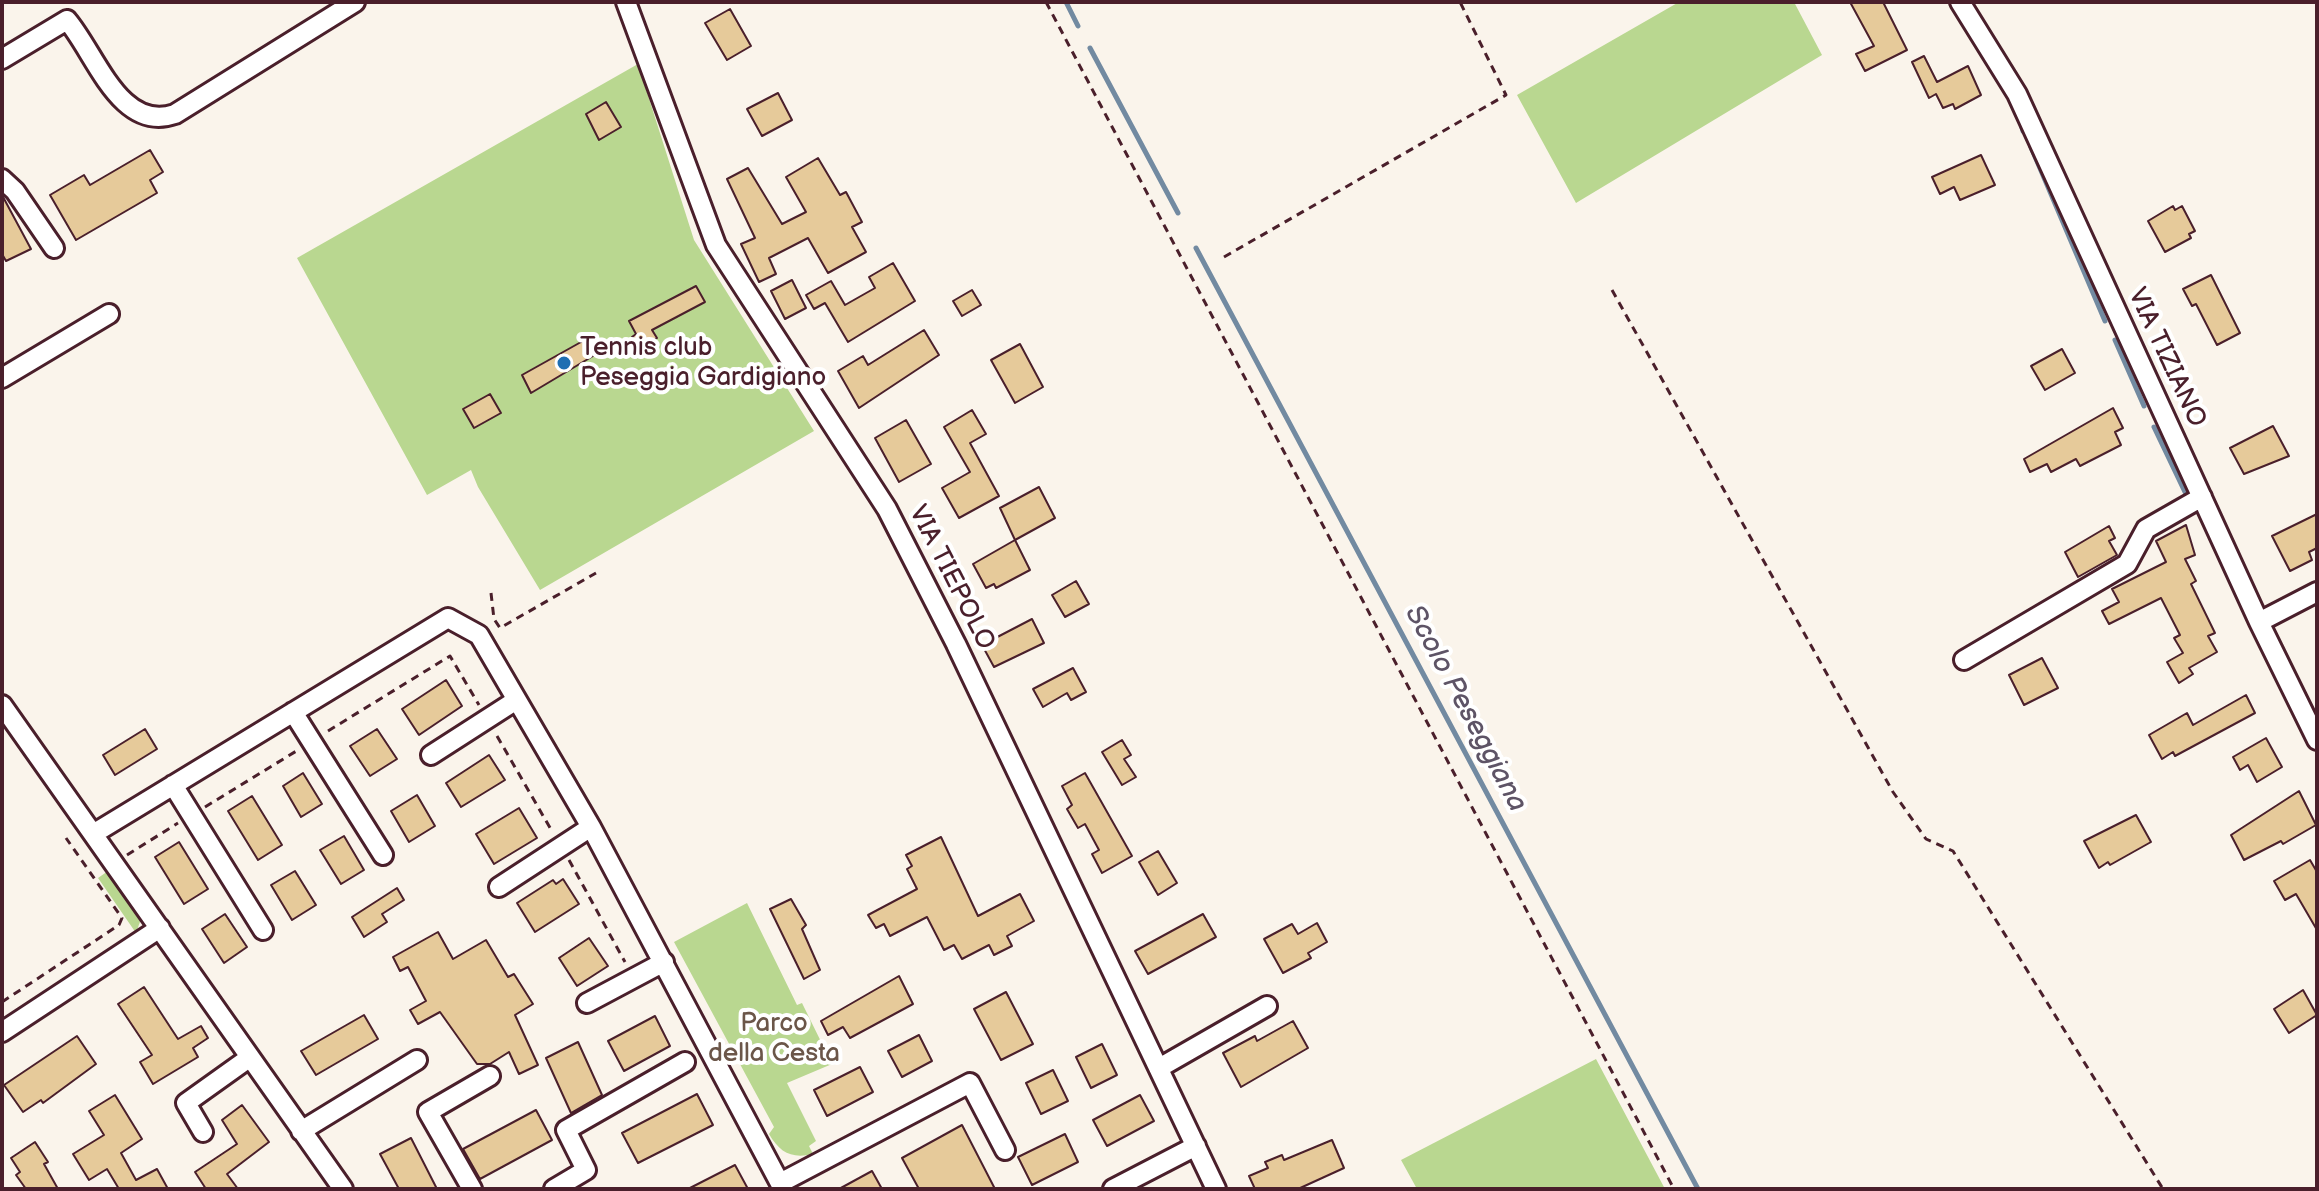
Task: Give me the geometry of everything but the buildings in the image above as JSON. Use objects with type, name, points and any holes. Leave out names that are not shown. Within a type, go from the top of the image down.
[{"type":"street","points":[[2,59],[70,11],[122,101],[131,110],[161,119],[175,114],[355,2]]},
{"type":"street","name":"VIA TIEPOLO","points":[[626,2],[716,245],[887,509],[956,644],[1216,1189]]},
{"type":"street","name":"VIA TIZIANO","points":[[1960,2],[2017,94],[2259,622],[2317,740]]},
{"type":"street","points":[[2,179],[15,191],[54,248]]},
{"type":"street","points":[[2,378],[109,314]]},
{"type":"street","points":[[1964,660],[2127,564],[2146,529],[2202,497]]},
{"type":"street","points":[[2259,622],[2317,592]]},
{"type":"street","points":[[93,834],[448,618],[479,635],[591,827],[782,1186],[970,1083],[1005,1150]]},
{"type":"street","points":[[431,755],[515,701]]},
{"type":"street","points":[[2,705],[343,1189]]},
{"type":"street","points":[[293,712],[383,855]]},
{"type":"street","points":[[173,785],[263,930]]},
{"type":"street","points":[[499,887],[591,827]]},
{"type":"street","points":[[2,1032],[160,928]]},
{"type":"street","points":[[587,1003],[664,962]]},
{"type":"street","points":[[1159,1068],[1267,1006]]},
{"type":"street","points":[[203,1132],[186,1103],[249,1058]]},
{"type":"street","points":[[301,1131],[417,1060]]},
{"type":"street","points":[[554,1189],[586,1170],[566,1130],[685,1062]]},
{"type":"street","points":[[472,1189],[428,1112],[490,1076]]},
{"type":"street","points":[[1113,1189],[1196,1146]]},
{"type":"path","points":[[1046,2],[1674,1189]]},
{"type":"path","points":[[1224,257],[1506,95],[1460,2]]},
{"type":"path","points":[[1612,290],[1893,792],[1926,839],[1953,851],[2163,1189]]},
{"type":"path","points":[[491,593],[494,619],[500,628],[596,573]]},
{"type":"path","points":[[120,859],[450,656],[561,846],[633,978]]},
{"type":"path","points":[[2,1002],[119,925],[122,918],[66,838]]},
{"type":"green space","points":[[1679,2],[1794,2],[1822,55],[1576,203],[1517,95]]},
{"type":"green space","name":"Tennis club Peseggia Gardigiano","points":[[638,64],[694,240],[814,431],[540,590],[478,487],[471,470],[427,495],[297,258]]},
{"type":"green space","points":[[108,871],[141,919],[136,933],[98,878]]},
{"type":"green space","name":"Parco della Cesta","points":[[747,903],[797,1005],[802,1003],[832,1064],[787,1083],[816,1141],[809,1146],[813,1154],[793,1155],[773,1141],[769,1134],[774,1127],[674,942]]},
{"type":"green space","points":[[1596,1059],[1665,1189],[1417,1189],[1401,1160]]},
{"type":"waterway","name":"Scolo Peseggiana","points":[[1066,2],[1078,26]]},
{"type":"waterway","name":"Scolo Peseggiana","points":[[1090,48],[1178,213]]},
{"type":"waterway","points":[[2018,112],[2023,131]]},
{"type":"waterway","points":[[2031,147],[2105,321]]},
{"type":"waterway","name":"Scolo Peseggiana","points":[[1196,248],[1698,1189]]},
{"type":"waterway","points":[[2115,340],[2144,406]]},
{"type":"waterway","points":[[2154,427],[2185,492]]},
{"type":"place","name":"Tennis club Peseggia Gardigiano","points":[[564,363]]}]
